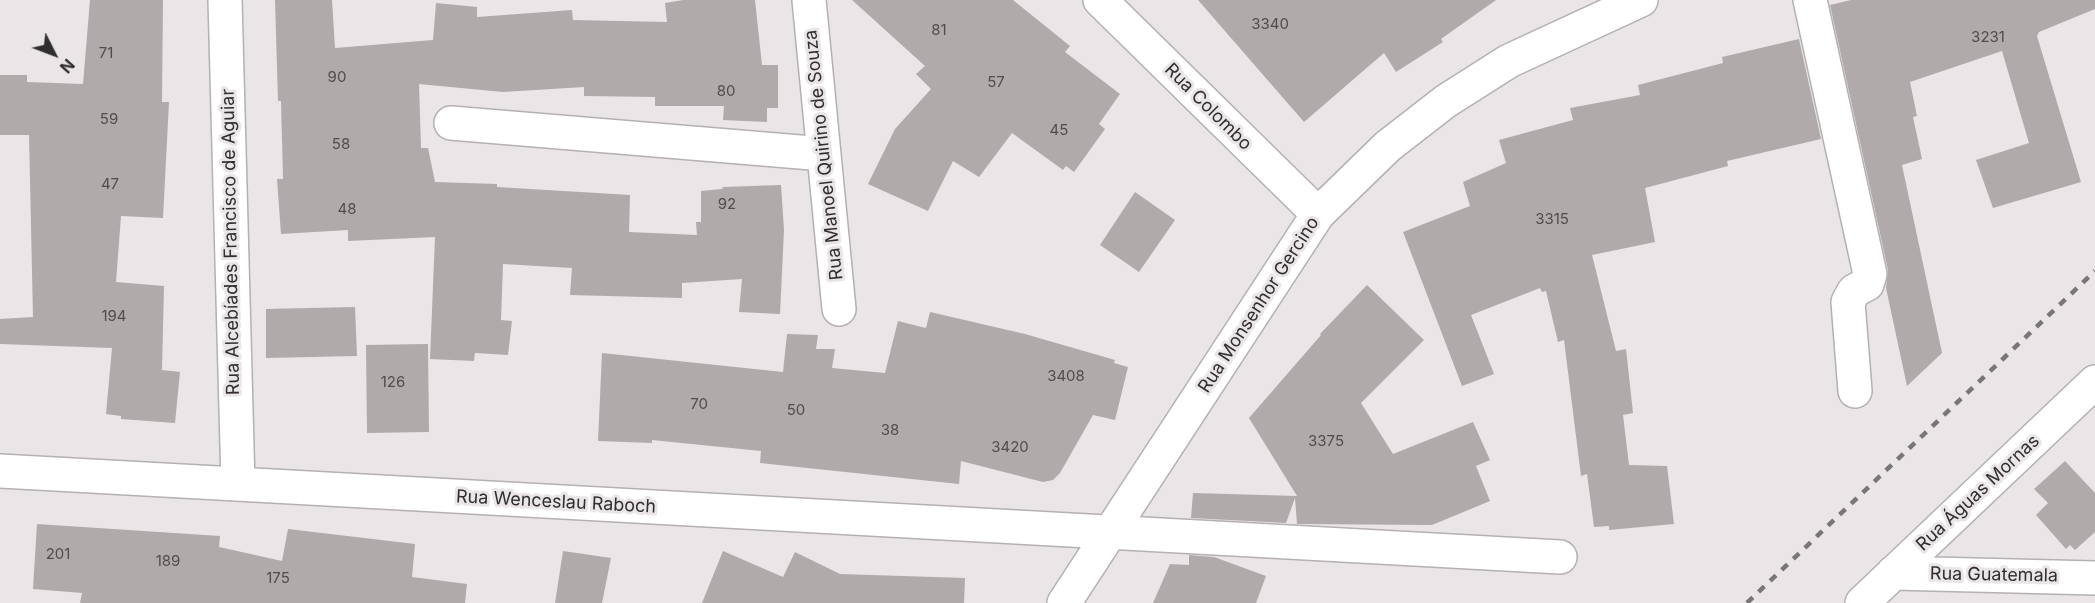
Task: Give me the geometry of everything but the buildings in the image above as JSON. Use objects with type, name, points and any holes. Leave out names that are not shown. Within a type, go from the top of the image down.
[{"type":"street","name":"Rua Alcebíades Francisco de Aguiar","points":[[225,0],[238,484]]},
{"type":"street","name":"Rua Manoel Quirino de Souza","points":[[808,0],[839,309]]},
{"type":"street","name":"Rua Colombo","points":[[1100,0],[1318,214]]},
{"type":"street","name":"Rua Monsenhor Gercino","points":[[1064,603],[1318,214],[1388,146],[1446,101],[1509,62],[1639,0]]},
{"type":"street","points":[[1810,0],[1870,274],[1867,284],[1854,291],[1848,302],[1856,391]]},
{"type":"street","points":[[451,123],[824,154]]},
{"type":"street","name":"Rua Águas Mornas","points":[[1862,603],[2095,382]]},
{"type":"street","name":"Rua Wenceslau Raboch","points":[[0,471],[1560,557]]},
{"type":"street","name":"Rua Guatemala","points":[[1893,573],[2095,578]]},
{"type":"railway","points":[[1747,603],[2095,271]]}]
